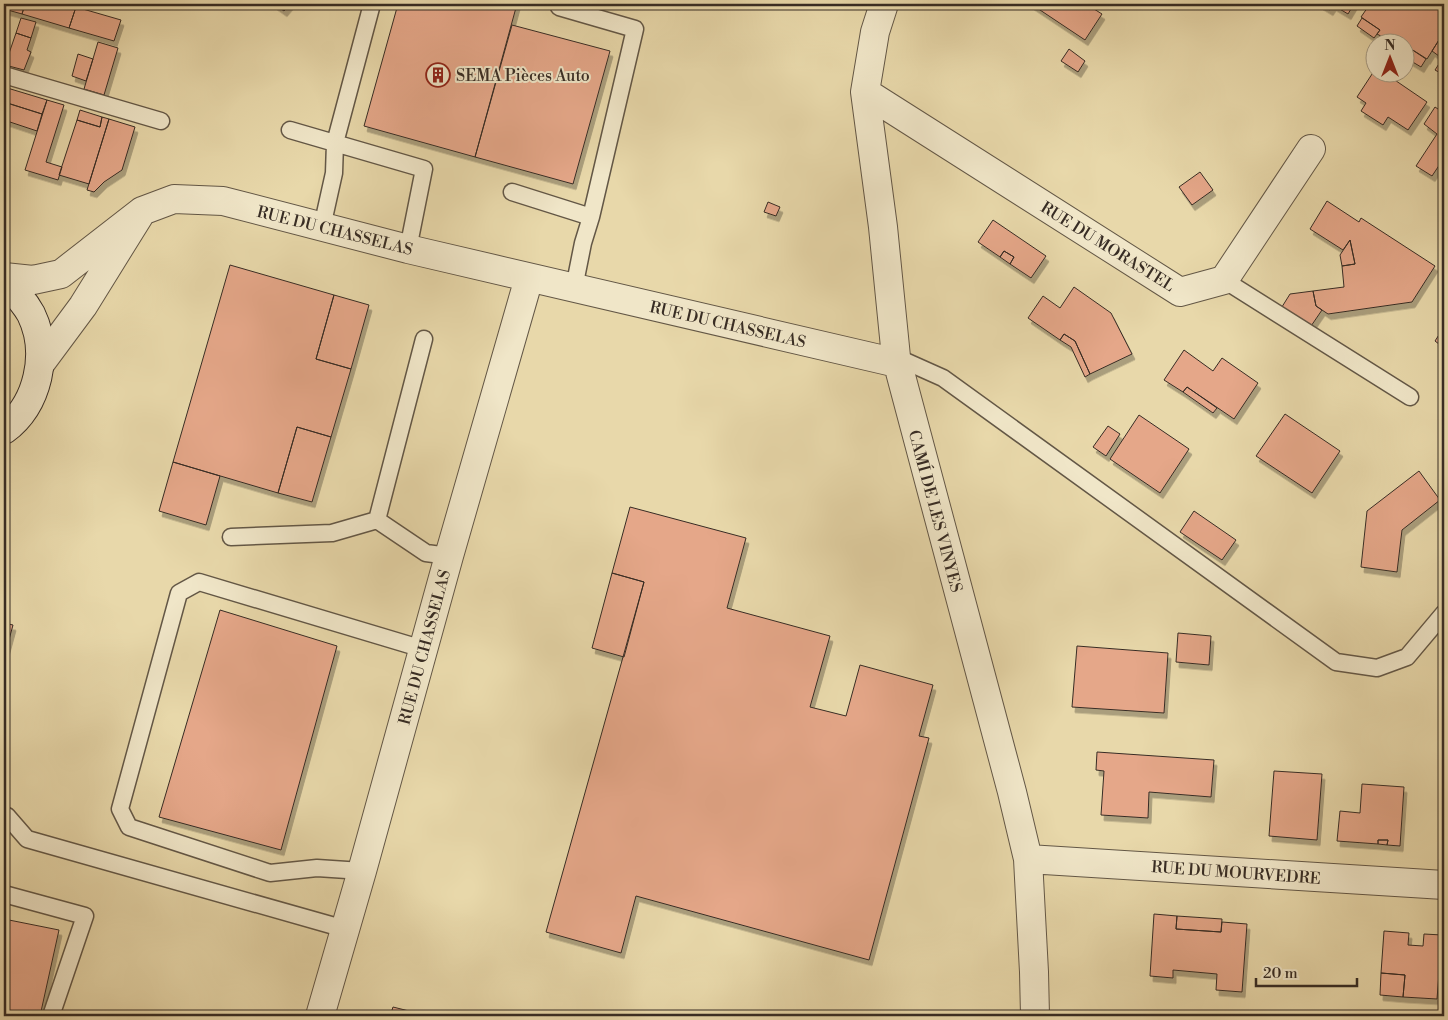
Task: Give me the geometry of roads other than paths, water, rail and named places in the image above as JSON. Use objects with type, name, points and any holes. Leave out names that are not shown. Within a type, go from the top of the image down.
[{"type":"street","name":"CAMÍ DE LES VINYES","points":[[884,4],[875,32],[865,92],[883,227],[897,360],[1028,859],[1035,1016]]},
{"type":"street","name":"RUE DU MORASTEL","points":[[865,92],[1180,292],[1224,280]]},
{"type":"street","points":[[1224,280],[1311,149]]},
{"type":"street","name":"RUE DU CHASSELAS","points":[[4,277],[33,280],[61,274],[142,211],[174,199],[223,201],[529,278],[897,360]]},
{"type":"street","points":[[40,364],[83,306],[142,211]]},
{"type":"street","name":"RUE DU CHASSELAS","points":[[320,1016],[529,278]]},
{"type":"street","points":[[4,282],[17,293],[31,315],[39,339],[40,364],[32,395],[14,422],[4,430]]},
{"type":"street","name":"RUE DU MOURVEDRE","points":[[1028,859],[1444,885]]},
{"type":"lane","points":[[322,227],[334,173],[335,143],[372,4]]},
{"type":"lane","points":[[559,7],[635,29],[574,288]]},
{"type":"lane","points":[[4,75],[161,121]]},
{"type":"lane","points":[[290,130],[424,169],[408,249]]},
{"type":"lane","points":[[512,192],[591,217]]},
{"type":"lane","points":[[1224,280],[1410,398]]},
{"type":"lane","points":[[377,520],[424,339]]},
{"type":"lane","points":[[897,360],[944,378],[1336,662],[1377,668],[1407,657],[1444,613]]},
{"type":"lane","points":[[377,520],[426,553],[449,556]]},
{"type":"lane","points":[[231,537],[332,533],[377,520]]},
{"type":"lane","points":[[362,871],[317,868],[270,873],[129,827],[120,809],[179,593],[198,582],[424,649]]},
{"type":"lane","points":[[4,815],[27,839],[345,929]]},
{"type":"lane","points":[[4,894],[85,916],[51,1016]]},
{"type":"place","name":"SEMA Pièces Auto","points":[[438,75]]}]
